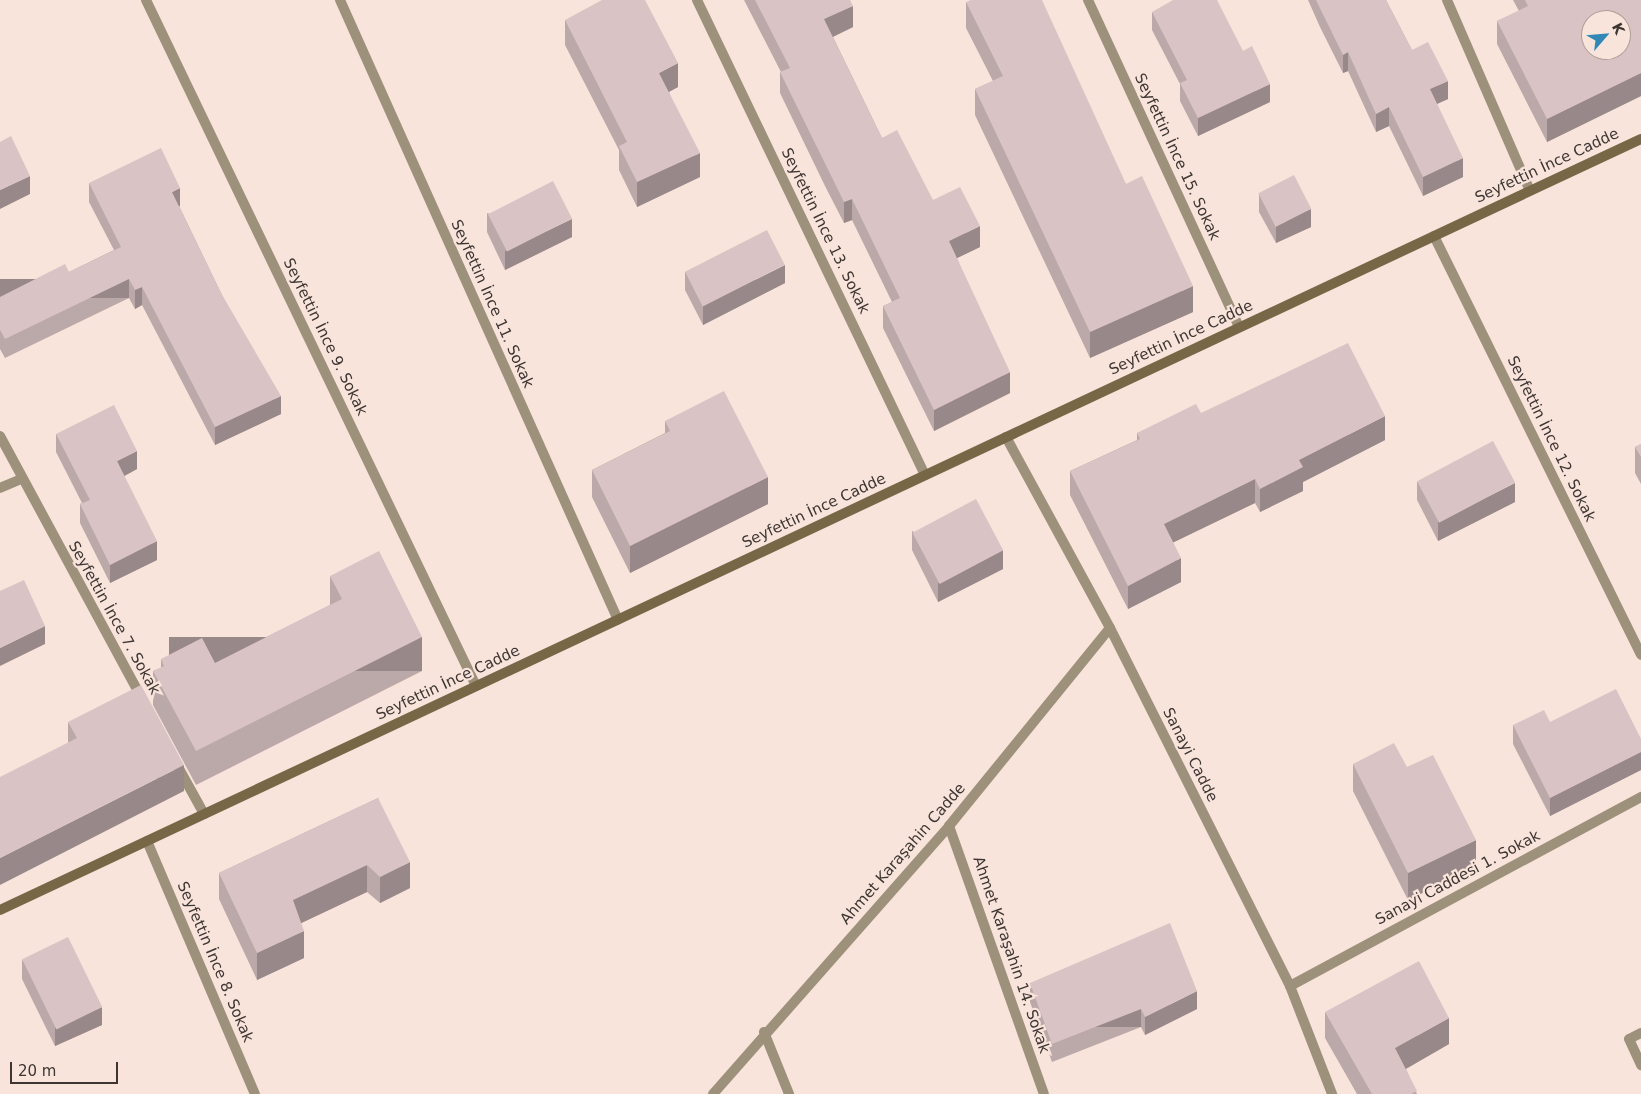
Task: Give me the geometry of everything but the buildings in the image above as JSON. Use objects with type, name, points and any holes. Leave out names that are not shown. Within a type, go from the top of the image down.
[{"type":"main road","name":"Seyfettin İnce Cadde","points":[[0,910],[1641,139]]},
{"type":"street","name":"Seyfettin İnce 9. Sokak","points":[[146,0],[476,686]]},
{"type":"street","name":"Seyfettin İnce 11. Sokak","points":[[340,0],[618,620]]},
{"type":"street","name":"Seyfettin İnce 13. Sokak","points":[[698,0],[925,475]]},
{"type":"street","name":"Seyfettin İnce 15. Sokak","points":[[1088,0],[1239,327]]},
{"type":"street","points":[[1447,0],[1530,191]]},
{"type":"street","name":"Seyfettin İnce 12. Sokak","points":[[1434,236],[1641,655]]},
{"type":"street","name":"Seyfettin İnce 7. Sokak","points":[[0,436],[148,711]]},
{"type":"street","name":"Sanayi Cadde","points":[[1006,437],[1110,628],[1290,986],[1332,1094]]},
{"type":"street","points":[[0,488],[21,478]]},
{"type":"street","name":"Ahmet Karaşahin Cadde","points":[[713,1094],[764,1032],[950,826],[1110,628]]},
{"type":"street","points":[[171,754],[204,814]]},
{"type":"street","name":"Sanayi Caddesi 1. Sokak","points":[[1290,986],[1641,797]]},
{"type":"street","name":"Ahmet Karaşahin 14. Sokak","points":[[950,826],[1044,1094]]},
{"type":"street","name":"Seyfettin İnce 8. Sokak","points":[[147,841],[255,1094]]},
{"type":"street","points":[[764,1032],[789,1094]]},
{"type":"street","points":[[1641,1033],[1629,1039],[1641,1065]]}]
